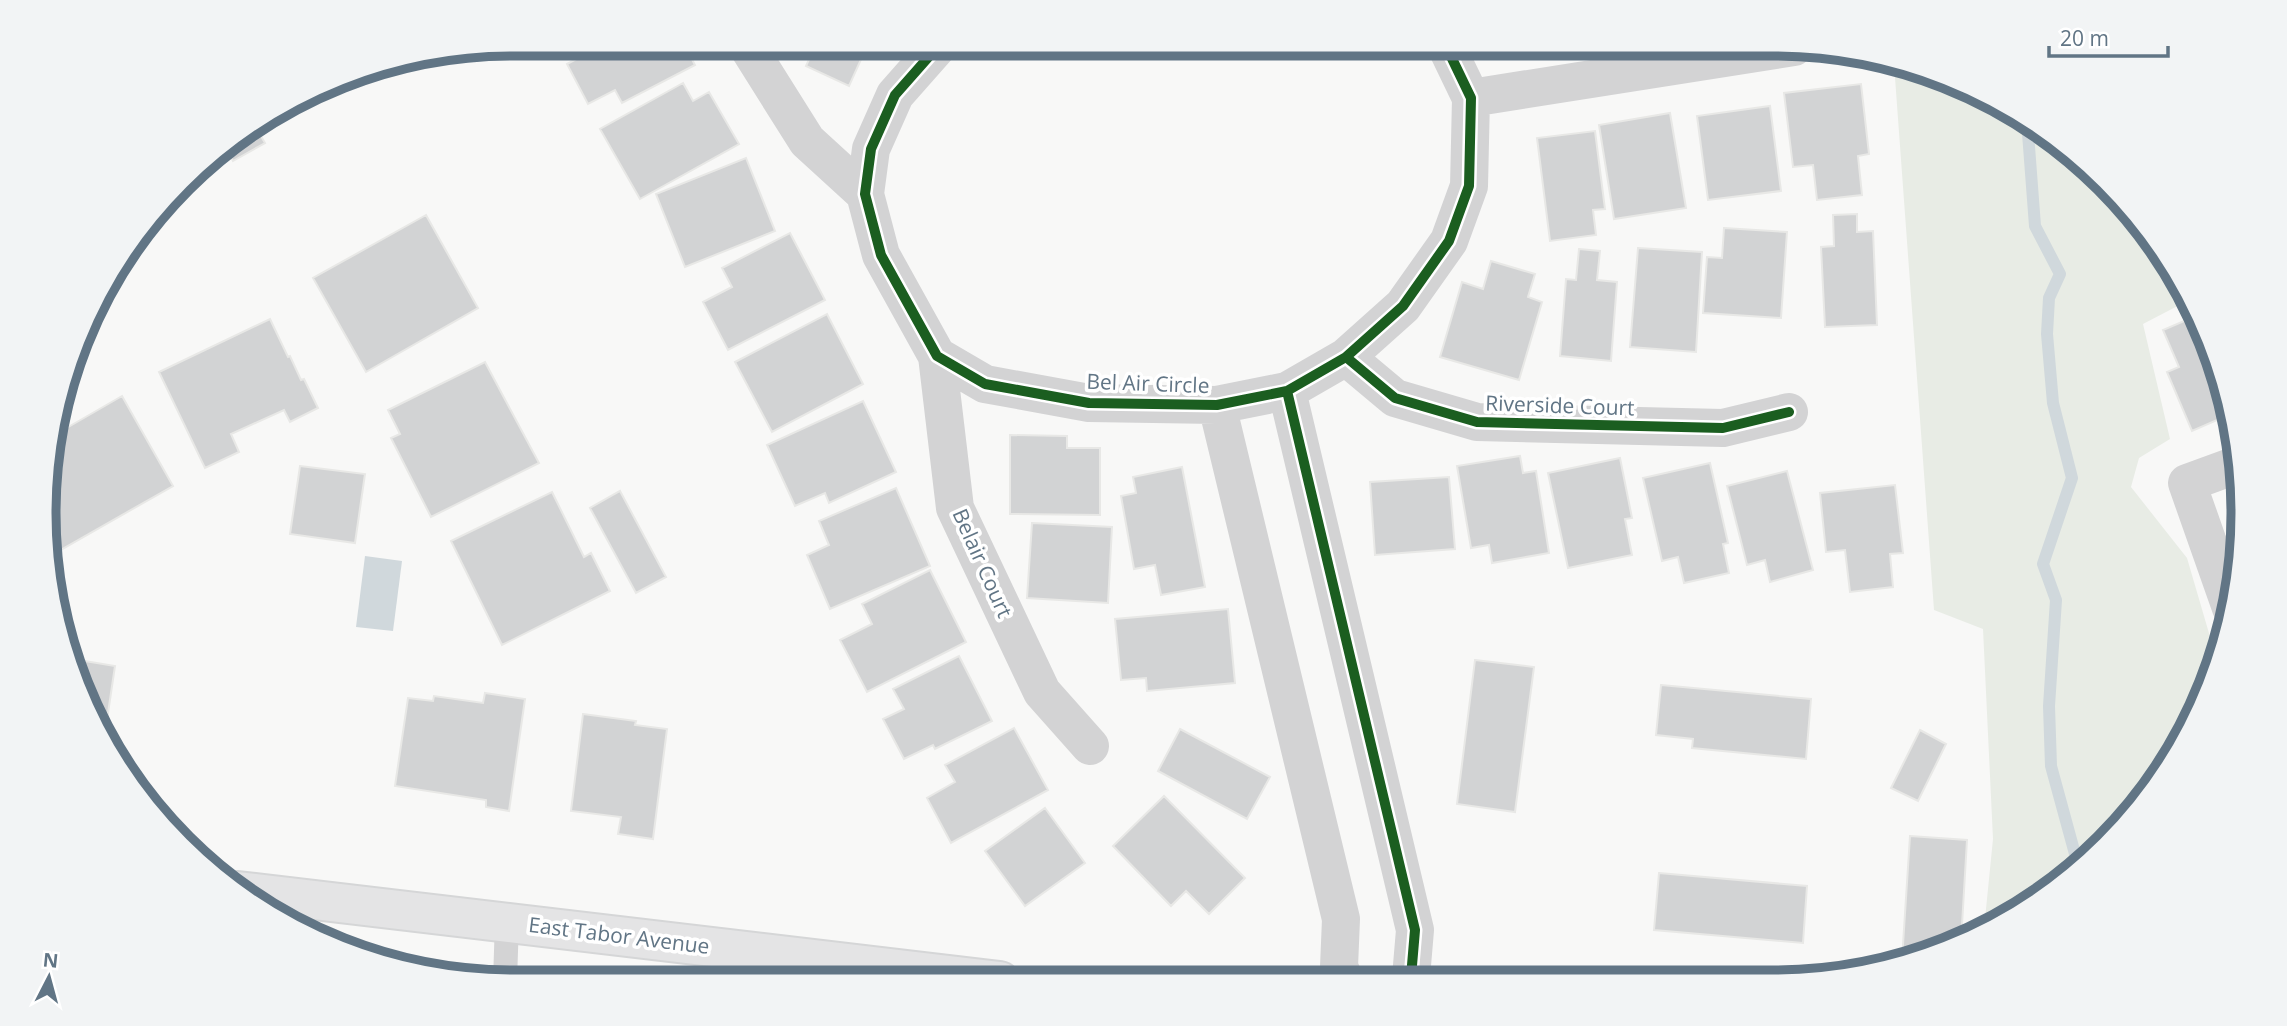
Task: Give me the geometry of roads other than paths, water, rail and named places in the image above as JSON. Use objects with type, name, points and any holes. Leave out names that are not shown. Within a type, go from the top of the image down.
[{"type":"main road","name":"East Tabor Avenue","points":[[277,905],[301,913],[507,921],[910,970]]},
{"type":"street","points":[[754,56],[807,141],[865,194]]},
{"type":"street","points":[[929,56],[895,95],[871,149],[865,194],[881,255],[937,356]]},
{"type":"street","name":"Bel Air Circle","points":[[937,356],[985,384],[1089,402],[1217,405],[1287,391],[1346,357],[1403,306],[1449,241],[1469,186],[1471,97],[1452,56]]},
{"type":"street","points":[[1471,97],[1736,56]]},
{"type":"street","name":"Belair Court","points":[[937,356],[955,508],[1042,692],[1090,746]]},
{"type":"street","name":"Riverside Court","points":[[1346,357],[1395,398],[1477,422],[1723,428],[1789,412]]},
{"type":"street","points":[[1287,391],[1415,930],[1412,970]]},
{"type":"street","points":[[1217,405],[1342,919],[1341,970]]},
{"type":"street","points":[[2224,589],[2187,483],[2228,468]]},
{"type":"lane","points":[[505,970],[507,921]]},
{"type":"waterway","points":[[2028,133],[2035,226],[2060,274],[2049,298],[2047,334],[2053,403],[2072,478],[2043,564],[2056,600],[2049,706],[2051,766],[2076,856]]}]
